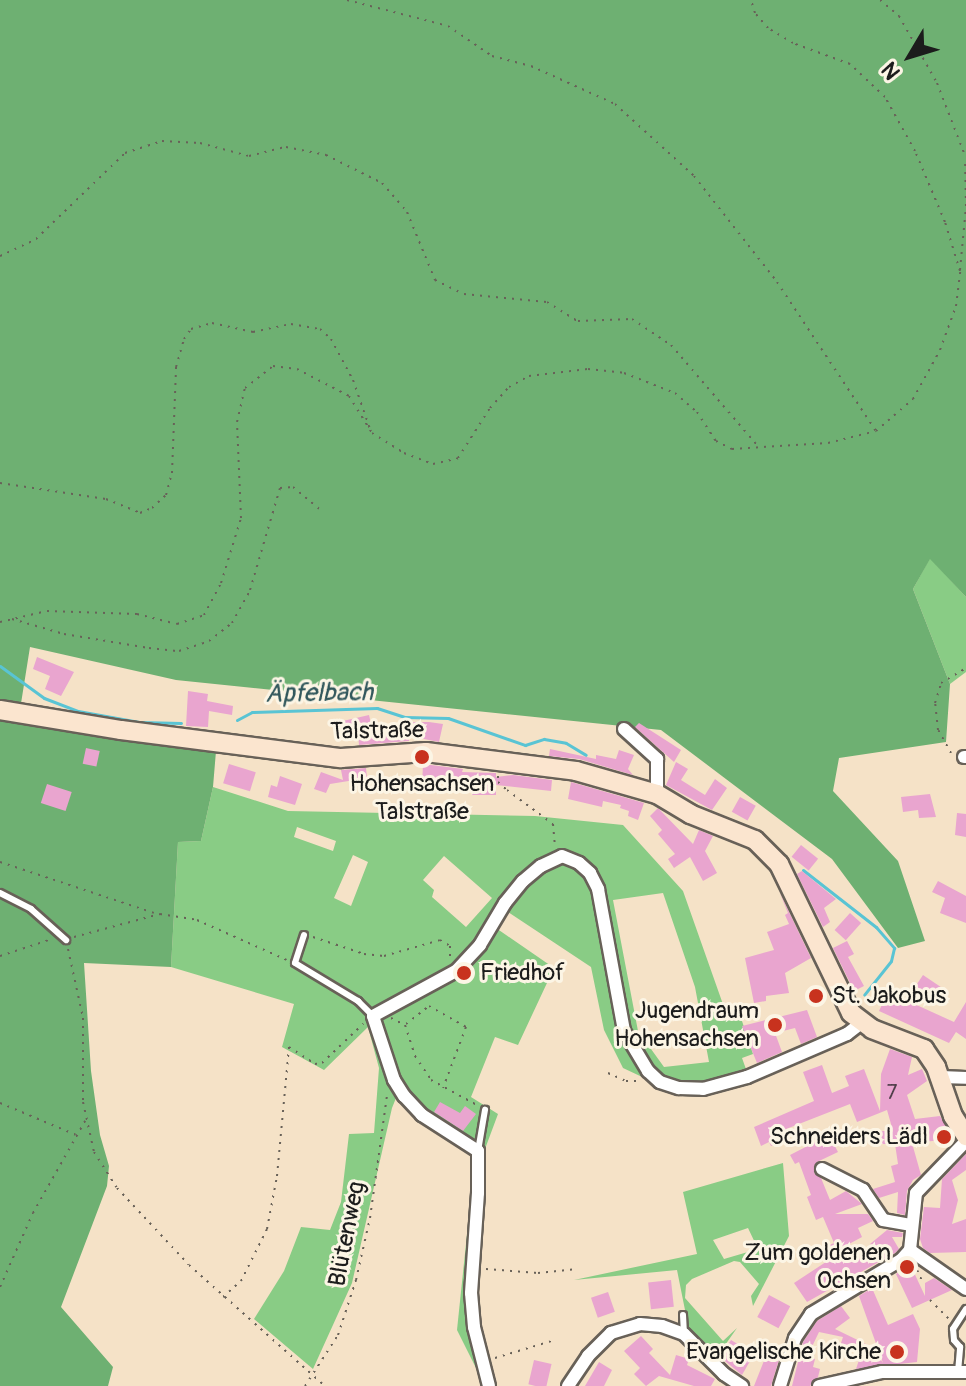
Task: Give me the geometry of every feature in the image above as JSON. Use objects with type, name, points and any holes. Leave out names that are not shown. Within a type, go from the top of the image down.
[{"type":"street","name":"Talstraße","points":[[0,710],[121,730],[341,758],[426,752],[576,771],[657,794],[690,814],[755,840],[779,864],[831,975],[851,1013],[861,1023]]},
{"type":"street","points":[[624,729],[657,759],[657,794]]},
{"type":"street","points":[[489,1386],[474,1327],[478,1151],[422,1115],[394,1080],[377,1014],[456,971],[480,945],[505,903],[523,881],[541,866],[562,856],[579,863],[598,889],[624,1031],[636,1054],[658,1080],[679,1088],[703,1089],[747,1077],[847,1034],[861,1023],[917,1044],[931,1057],[941,1077],[953,1116],[966,1139],[916,1193],[910,1250],[901,1260],[811,1314],[795,1338],[780,1386]]},
{"type":"street","points":[[941,1077],[966,1078]]},
{"type":"street","points":[[822,1169],[863,1190],[883,1220],[912,1225]]},
{"type":"street","points":[[910,1250],[966,1289]]},
{"type":"street","points":[[568,1386],[588,1356],[611,1333],[640,1324],[662,1326],[684,1334],[724,1374],[742,1386]]},
{"type":"street","points":[[819,1386],[882,1372],[962,1372]]},
{"type":"street","points":[[882,1372],[888,1386]]},
{"type":"lane","points":[[0,893],[31,909],[66,940]]},
{"type":"lane","points":[[304,935],[295,963],[377,1014]]},
{"type":"lane","points":[[478,1151],[485,1110]]},
{"type":"lane","points":[[962,1372],[963,1348],[954,1340],[955,1324],[964,1317],[966,1309]]},
{"type":"lane","points":[[683,1315],[684,1334]]},
{"type":"path","points":[[347,0],[448,26],[492,56],[531,66],[615,104],[694,176],[777,282],[876,431]]},
{"type":"path","points":[[751,0],[755,13],[768,28],[793,43],[850,64],[885,97],[915,151],[945,222],[960,271]]},
{"type":"path","points":[[0,622],[47,611],[137,614],[177,624],[204,615],[221,583],[241,518],[237,422],[245,388],[273,366],[297,369],[349,396],[372,433],[404,453],[433,464],[458,458],[490,408],[509,387],[529,376],[588,369],[624,373],[675,393],[697,412],[716,441],[732,449],[828,443],[876,431],[913,399],[940,350],[956,306],[966,206],[966,158],[937,83],[899,16],[880,0]]},
{"type":"path","points":[[0,256],[36,239],[125,153],[162,141],[200,143],[249,156],[286,147],[326,155],[382,183],[407,212],[435,280],[464,294],[547,302],[578,321],[632,319],[671,345],[759,447]]},
{"type":"path","points":[[0,483],[106,499],[140,513],[152,508],[166,495],[172,473],[176,367],[184,339],[191,329],[212,323],[253,332],[291,324],[320,329],[331,339],[353,380],[372,433]]},
{"type":"path","points":[[9,618],[43,630],[149,648],[179,651],[209,641],[232,623],[250,590],[280,488],[293,487],[319,509]]},
{"type":"path","points":[[965,757],[949,752],[938,730],[935,703],[941,683],[966,668]]},
{"type":"path","points":[[498,782],[553,824],[553,843],[562,856]]},
{"type":"path","points":[[0,862],[158,914],[197,920],[295,963]]},
{"type":"path","points":[[0,956],[44,939],[66,940],[100,927],[158,914]]},
{"type":"path","points":[[304,935],[364,954],[384,956],[440,940],[450,946],[450,958]]},
{"type":"path","points":[[66,940],[83,1018],[83,1102],[94,1152],[117,1188],[223,1297],[325,1386]]},
{"type":"path","points":[[405,1025],[429,1006],[466,1027],[443,1088]]},
{"type":"path","points":[[223,1297],[241,1281],[267,1229],[277,1176],[289,1047],[315,1064],[322,1063],[377,1014],[405,1025]]},
{"type":"path","points":[[405,1025],[415,1056],[431,1080],[443,1088],[456,1091],[485,1110]]},
{"type":"path","points":[[608,1073],[626,1081],[658,1080]]},
{"type":"path","name":"Blütenweg","points":[[305,1386],[338,1335],[356,1280],[370,1218],[384,1110],[394,1080]]},
{"type":"path","points":[[0,1103],[77,1135]]},
{"type":"path","points":[[0,1287],[33,1213],[87,1118]]},
{"type":"path","points":[[473,1267],[538,1273],[575,1269]]},
{"type":"path","points":[[930,1300],[955,1324]]},
{"type":"path","points":[[483,1361],[555,1340]]},
{"type":"green space","points":[[0,0],[966,0],[966,597],[930,559],[913,589],[950,684],[946,742],[839,758],[833,791],[898,861],[925,941],[898,948],[832,859],[661,730],[176,680],[30,647],[19,716],[216,751],[213,787],[201,841],[178,842],[171,967],[84,963],[91,1071],[100,1135],[109,1166],[107,1186],[61,1307],[113,1367],[108,1386],[0,1386]]},
{"type":"green space","points":[[930,558],[966,597],[966,672],[950,684],[913,589]]},
{"type":"green space","points":[[213,787],[288,811],[535,816],[623,825],[683,891],[725,1010],[737,1006],[753,1054],[742,1058],[751,1083],[703,1094],[655,1083],[623,1068],[604,1030],[591,967],[508,912],[496,928],[554,968],[518,1045],[495,1037],[471,1097],[498,1114],[485,1149],[425,1114],[402,1083],[392,1108],[352,1283],[313,1369],[254,1319],[284,1271],[301,1227],[330,1230],[341,1202],[349,1134],[374,1133],[379,1068],[368,1027],[324,1070],[282,1047],[294,1004],[171,967],[178,842],[201,841]],"holes":[[[297,827],[336,841],[333,851],[294,837]],[[353,855],[368,862],[351,906],[334,898]],[[444,856],[492,898],[466,927],[432,897],[434,890],[423,880]],[[663,893],[695,987],[709,1062],[664,1067],[638,1031],[613,900]]]},
{"type":"green space","points":[[783,1163],[789,1236],[753,1306],[751,1296],[759,1284],[740,1262],[734,1261],[692,1279],[686,1285],[685,1298],[723,1341],[737,1328],[716,1358],[690,1335],[677,1270],[574,1280],[697,1254],[683,1192]],"holes":[[[748,1228],[758,1249],[724,1259],[713,1240]]]},
{"type":"green space","points":[[471,1196],[474,1196],[476,1368],[457,1330]]},
{"type":"building","points":[[37,657],[74,672],[61,696],[45,689],[50,676],[33,669]]},
{"type":"building","points":[[188,691],[208,694],[207,701],[233,706],[232,715],[209,711],[208,727],[186,726]]},
{"type":"building","points":[[369,715],[374,737],[400,734],[401,722],[429,722],[443,724],[439,742],[409,736],[409,741],[359,745],[358,734],[350,736],[343,721]]},
{"type":"building","points":[[639,723],[681,750],[674,762],[635,727]]},
{"type":"building","points":[[86,748],[100,751],[96,767],[83,764]]},
{"type":"building","points":[[550,749],[596,759],[596,755],[616,759],[619,750],[634,755],[628,769],[633,775],[579,759],[549,756]]},
{"type":"building","points":[[676,762],[688,769],[681,780],[705,795],[715,779],[727,788],[712,810],[666,785]]},
{"type":"building","points":[[229,764],[256,772],[250,791],[223,783]]},
{"type":"building","points":[[423,764],[463,769],[462,772],[496,773],[496,777],[513,775],[552,780],[551,791],[496,785],[496,795],[472,795],[472,783],[441,780],[441,787],[422,786]]},
{"type":"building","points":[[366,768],[367,778],[330,784],[326,793],[314,789],[321,772],[343,780],[341,770]]},
{"type":"building","points":[[280,776],[302,784],[295,805],[268,797],[271,785],[277,787]]},
{"type":"building","points":[[571,782],[644,803],[638,820],[628,816],[629,811],[620,808],[621,805],[603,801],[602,807],[568,799]]},
{"type":"building","points":[[47,784],[72,792],[66,811],[41,803]]},
{"type":"building","points":[[930,794],[936,817],[919,818],[918,810],[903,812],[901,797]]},
{"type":"building","points":[[740,797],[756,806],[748,821],[732,812]]},
{"type":"building","points":[[658,808],[693,844],[699,830],[713,836],[705,851],[717,873],[703,881],[690,857],[674,868],[668,859],[675,854],[658,834],[662,830],[650,816]]},
{"type":"building","points":[[957,813],[966,814],[966,837],[955,835]]},
{"type":"building","points":[[801,845],[818,859],[809,871],[792,857]]},
{"type":"building","points":[[802,871],[836,899],[824,908],[830,922],[823,927],[797,874]]},
{"type":"building","points":[[938,881],[966,896],[966,923],[940,913],[945,898],[932,892]]},
{"type":"building","points":[[779,891],[811,958],[785,973],[789,993],[766,996],[766,1001],[754,1003],[745,958],[774,950],[767,932],[789,924]]},
{"type":"building","points":[[850,913],[861,923],[846,940],[835,930]]},
{"type":"building","points":[[847,941],[854,954],[848,957],[864,986],[854,991],[833,948]]},
{"type":"building","points":[[923,975],[947,991],[939,1004],[915,987]]},
{"type":"building","points":[[888,992],[954,1022],[966,1002],[966,1039],[956,1032],[949,1043],[879,1011]]},
{"type":"building","points":[[807,1010],[817,1037],[801,1044],[795,1028],[775,1033],[782,1052],[757,1063],[742,1026]]},
{"type":"building","points":[[890,1049],[912,1057],[908,1075],[922,1069],[927,1081],[907,1095],[915,1119],[940,1116],[953,1139],[912,1143],[921,1175],[913,1180],[907,1191],[905,1215],[897,1213],[898,1192],[879,1198],[873,1189],[895,1182],[891,1166],[898,1164],[895,1144],[879,1144],[877,1131],[893,1131],[887,1110],[857,1122],[850,1104],[781,1131],[785,1140],[771,1146],[769,1142],[761,1146],[754,1127],[814,1101],[803,1072],[822,1065],[832,1093],[849,1086],[845,1076],[864,1069],[880,1111],[881,1074]]},
{"type":"building","points":[[440,1102],[460,1113],[465,1106],[476,1114],[463,1131],[434,1112]]},
{"type":"building","points":[[829,1135],[838,1152],[817,1162],[814,1173],[821,1178],[830,1200],[846,1191],[862,1204],[835,1214],[868,1214],[873,1221],[858,1228],[862,1237],[849,1244],[857,1260],[875,1250],[870,1244],[887,1230],[903,1233],[902,1237],[892,1237],[899,1249],[895,1253],[807,1302],[794,1283],[832,1258],[827,1246],[834,1243],[823,1217],[816,1220],[799,1162],[795,1164],[790,1155]]},
{"type":"building","points":[[966,1154],[966,1170],[952,1180],[958,1200],[952,1224],[966,1219],[966,1252],[930,1253],[923,1248],[920,1239],[924,1207],[940,1208],[942,1179]]},
{"type":"building","points":[[910,1264],[925,1296],[925,1283],[934,1278],[952,1290],[912,1308],[896,1274]]},
{"type":"building","points":[[671,1280],[674,1307],[651,1309],[648,1282]]},
{"type":"building","points":[[872,1288],[888,1325],[913,1314],[920,1329],[917,1362],[856,1369],[861,1354],[840,1346],[843,1337],[819,1332],[807,1357],[815,1359],[813,1367],[820,1369],[818,1377],[810,1386],[792,1386],[803,1342],[817,1321],[841,1306],[850,1318],[835,1329],[872,1347],[883,1363],[859,1296]]},
{"type":"building","points":[[608,1292],[615,1312],[598,1318],[591,1298]]},
{"type":"building","points":[[769,1295],[790,1306],[778,1328],[757,1317]]},
{"type":"building","points":[[641,1336],[653,1349],[649,1353],[670,1375],[676,1355],[689,1359],[687,1365],[715,1379],[711,1386],[694,1386],[659,1376],[646,1386],[634,1374],[640,1368],[624,1351]]},
{"type":"building","points":[[731,1340],[754,1354],[742,1375],[720,1357]]},
{"type":"building","points":[[769,1348],[781,1353],[771,1386],[754,1386]]},
{"type":"building","points":[[534,1360],[552,1364],[546,1386],[528,1384]]},
{"type":"building","points":[[599,1362],[612,1370],[604,1386],[585,1386]]},
{"type":"waterway","name":"Äpfelbach","points":[[0,666],[44,698],[78,711],[139,722],[181,723]]},
{"type":"waterway","name":"Äpfelbach","points":[[237,720],[252,712],[377,708],[405,717],[448,718],[525,745],[544,739],[566,743],[586,755]]},
{"type":"waterway","name":"Äpfelbach","points":[[803,870],[876,927],[894,948],[891,961],[864,995]]},
{"type":"place","name":"Hohensachsen Talstraße","points":[[422,757]]},
{"type":"place","name":"Friedhof","points":[[464,973]]},
{"type":"place","name":"St. Jakobus","points":[[816,996]]},
{"type":"place","name":"Jugendraum Hohensachsen","points":[[775,1025]]},
{"type":"place","name":"Schneiders Lädl","points":[[944,1137]]},
{"type":"place","name":"Zum goldenen Ochsen","points":[[907,1267]]},
{"type":"place","name":"Evangelische Kirche","points":[[897,1352]]}]
